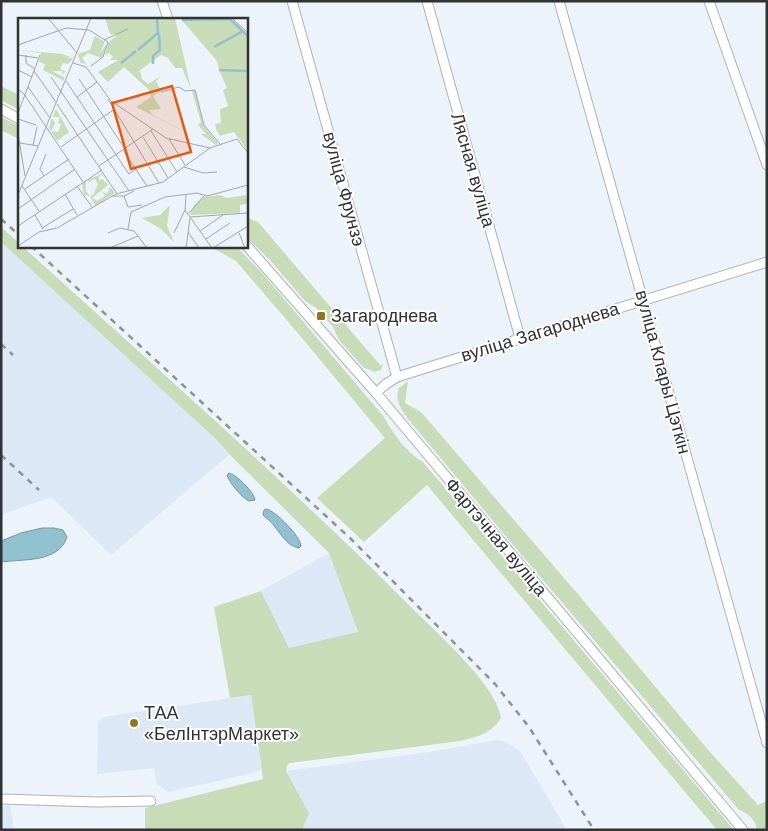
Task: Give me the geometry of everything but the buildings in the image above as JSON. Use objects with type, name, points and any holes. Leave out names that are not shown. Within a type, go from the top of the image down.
[{"type":"street","points":[[162,1],[168,18]]},
{"type":"street","name":"вуліца Фрунзэ","points":[[292,1],[397,377]]},
{"type":"street","name":"Лясная вуліца","points":[[427,1],[520,338]]},
{"type":"street","name":"вуліца Клары Цэткін","points":[[559,1],[767,743]]},
{"type":"street","points":[[709,1],[767,165]]},
{"type":"street","points":[[1,109],[18,118]]},
{"type":"street","name":"Фартэчная вуліца","points":[[248,247],[376,393],[743,830]]},
{"type":"street","name":"вуліца Загароднева","points":[[376,393],[397,377],[767,262]]},
{"type":"street","points":[[1,800],[151,801]]},
{"type":"shaded area","points":[[1,242],[138,366],[217,440],[229,455],[111,555],[51,497],[1,515]]},
{"type":"shaded area","points":[[329,553],[358,633],[289,648],[261,591]]},
{"type":"shaded area","name":"ТАА «БелІнтэрМаркет»","points":[[251,695],[261,771],[168,792],[156,783],[154,768],[97,774],[98,722],[103,717]]},
{"type":"shaded area","points":[[498,740],[506,742],[520,751],[567,830],[302,830],[309,813],[286,771],[429,752]]},
{"type":"shaded area","points":[[10,805],[14,830],[1,830],[1,807]]},
{"type":"green space","points":[[1,86],[18,94],[18,109],[1,100]]},
{"type":"green space","points":[[1,117],[18,126],[18,138],[1,130]]},
{"type":"green space","points":[[248,218],[258,222],[380,365],[383,364],[381,370],[374,372],[363,367],[339,340],[333,327],[316,308],[305,301],[270,260],[248,239]]},
{"type":"green space","points":[[1,227],[18,242],[18,248],[24,248],[265,467],[446,641],[476,673],[497,704],[501,718],[493,728],[478,736],[460,741],[290,763],[287,765],[286,771],[309,813],[302,830],[145,830],[145,808],[263,779],[251,695],[230,698],[214,607],[261,591],[289,648],[358,632],[329,553],[217,440],[1,242]]},
{"type":"green space","points":[[213,248],[238,248],[263,274],[384,417],[401,442],[423,462],[734,830],[717,830],[427,485],[364,542],[317,498],[385,438],[236,261]]},
{"type":"green space","points":[[408,381],[405,403],[421,412],[577,593],[709,751],[758,805],[767,801],[767,830],[757,830],[751,817],[739,810],[408,419],[401,408],[397,396],[399,388]]},
{"type":"water","points":[[229,473],[245,484],[255,500],[249,501],[239,493],[228,478],[227,475]]},
{"type":"water","points":[[266,509],[276,514],[293,531],[300,542],[301,546],[299,548],[288,543],[263,515]]},
{"type":"water","points":[[42,528],[63,530],[67,537],[63,545],[48,556],[29,560],[1,562],[1,541],[21,533]]},
{"type":"railway","points":[[1,219],[18,234]]},
{"type":"railway","points":[[33,248],[351,539],[495,684],[529,727],[594,830]]},
{"type":"railway","points":[[1,344],[13,355]]},
{"type":"railway","points":[[1,455],[39,490]]},
{"type":"place","name":"Загароднева","points":[[321,316]]},
{"type":"place","name":"ТАА «БелІнтэрМаркет»","points":[[134,723]]}]
